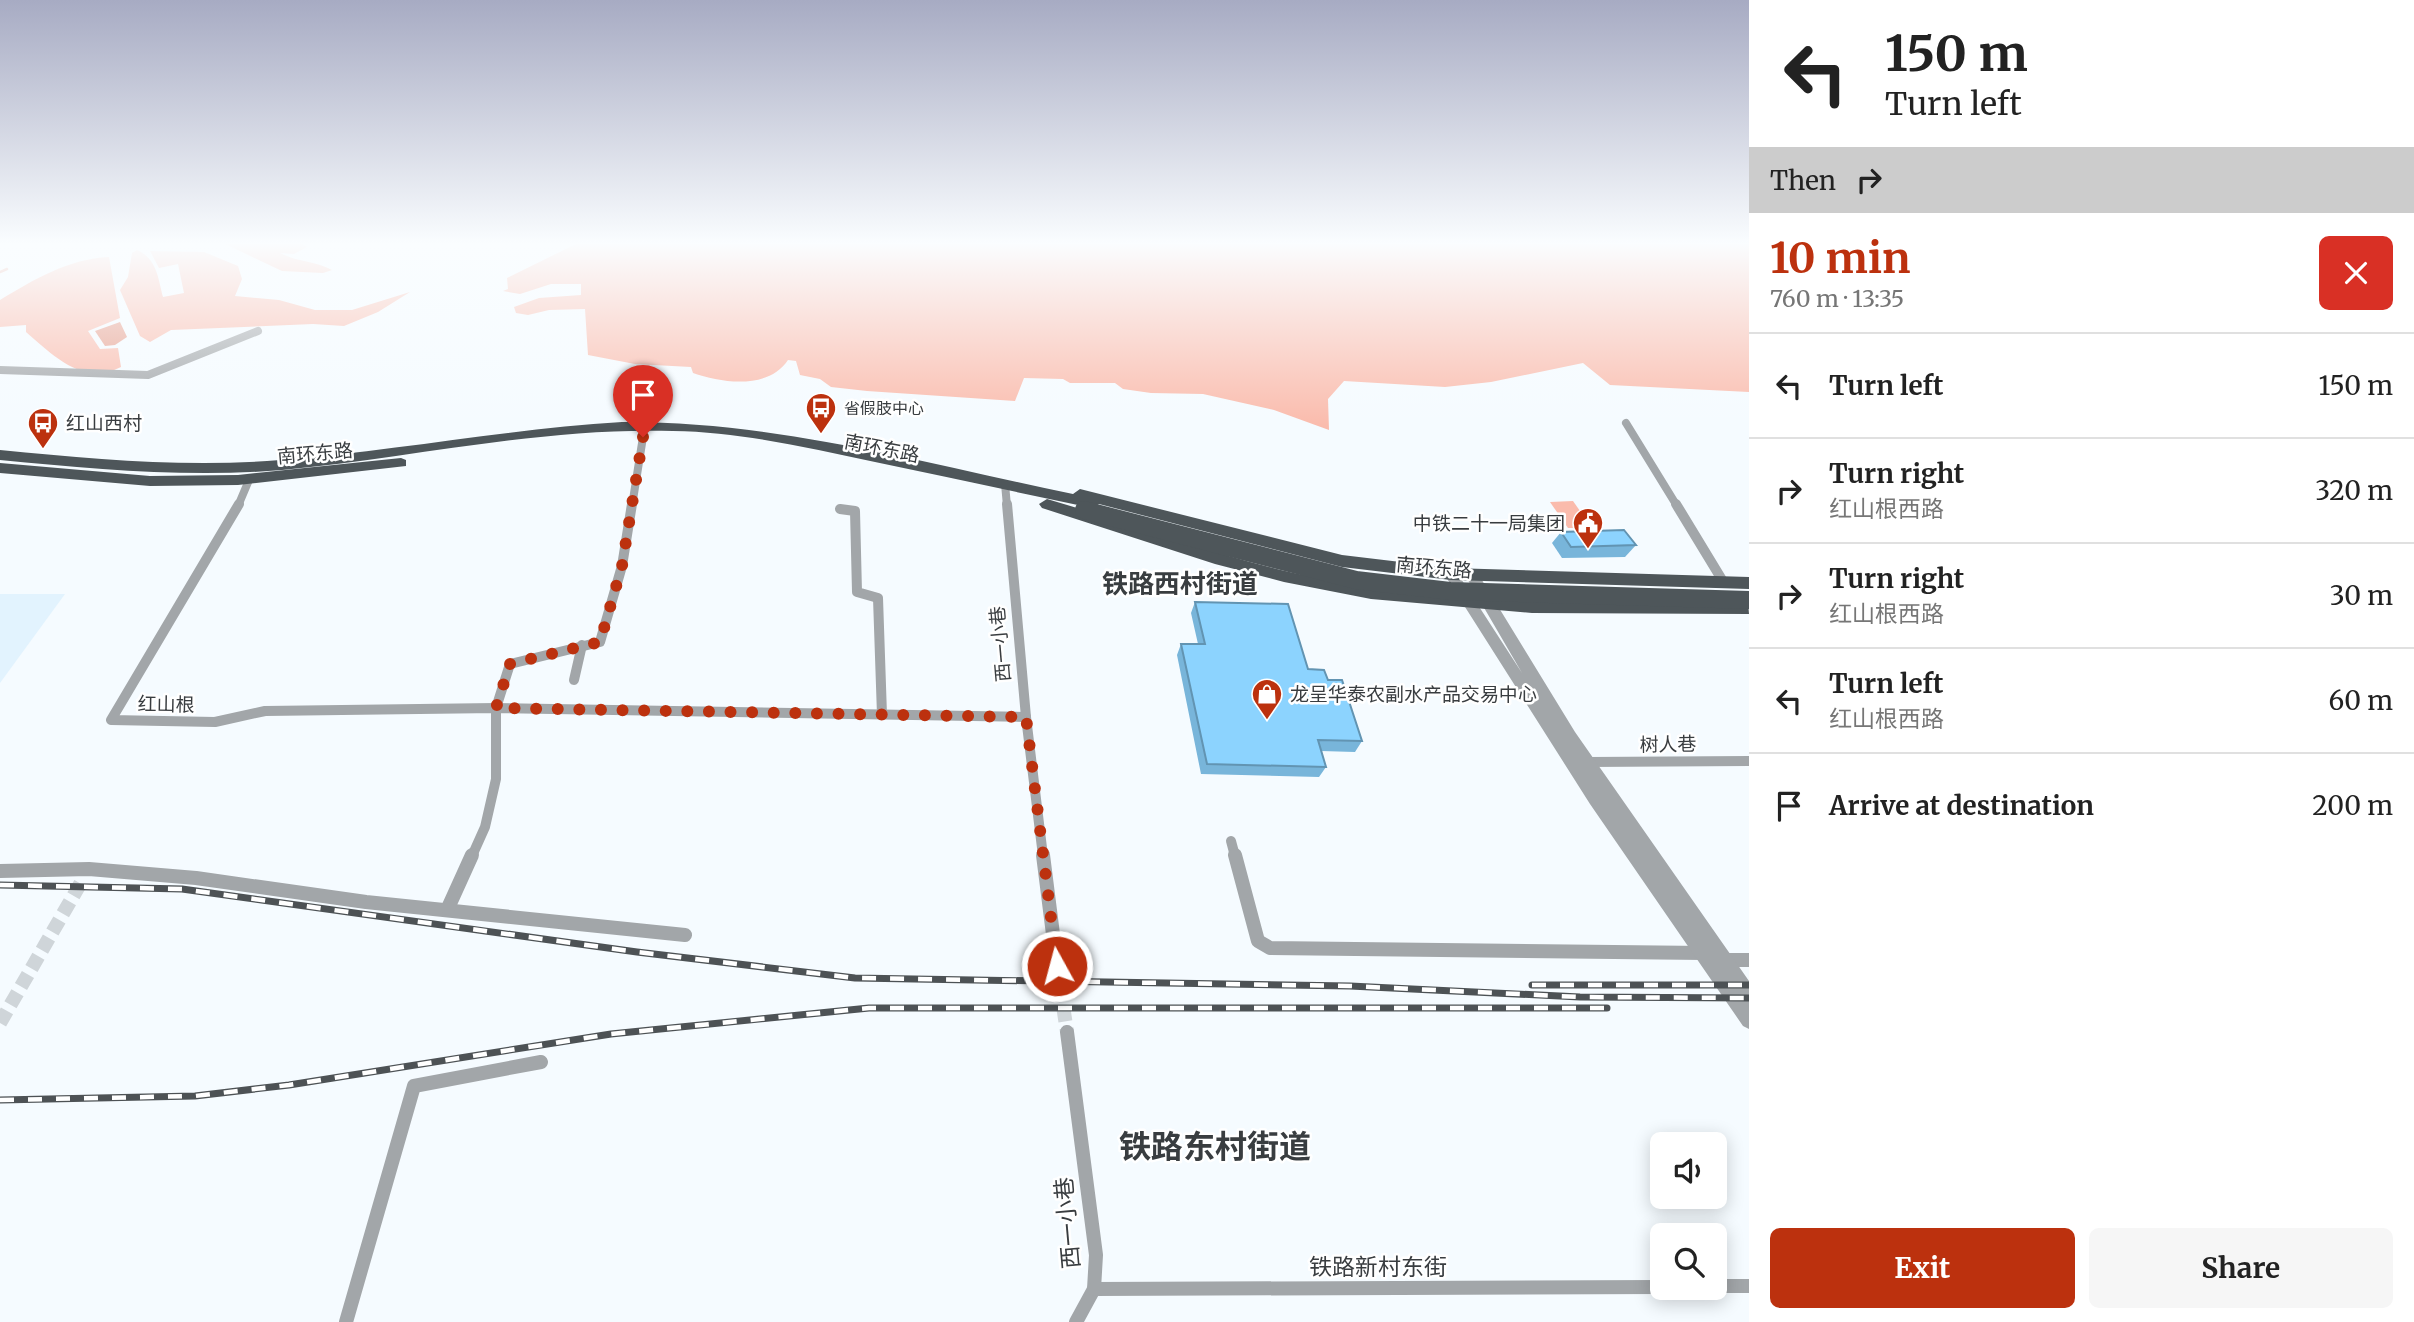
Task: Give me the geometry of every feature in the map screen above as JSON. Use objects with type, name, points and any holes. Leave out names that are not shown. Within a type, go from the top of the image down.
[{"type":"highway","name":"南环东路","points":[[0,455],[252,473],[559,432],[671,426],[746,432],[793,440],[1006,490],[1088,506],[1301,561],[1355,571],[1444,581],[1749,590]]},
{"type":"highway","name":"南环东路","points":[[0,468],[150,481],[252,473],[368,469],[549,444],[672,435],[740,443],[1006,490]]},
{"type":"highway","points":[[1051,500],[1087,494],[1342,561],[1451,574],[1749,583]]},
{"type":"highway","points":[[1051,500],[1185,551],[1268,572],[1365,591],[1468,604],[1749,608]]},
{"type":"highway","name":"南环东路","points":[[1088,506],[1356,580],[1450,591],[1749,600]]},
{"type":"street","points":[[0,370],[148,376],[258,331]]},
{"type":"street","points":[[1626,423],[1724,583]]},
{"type":"street","points":[[448,908],[485,827],[496,779],[496,708],[510,664],[600,642],[622,566],[643,437]]},
{"type":"street","name":"红山根","points":[[252,473],[246,492],[111,720],[215,722],[265,711],[496,708]]},
{"type":"street","name":"西一小巷","points":[[1006,490],[1026,717],[1057,966]]},
{"type":"street","points":[[841,509],[855,511],[858,592],[878,598],[882,715]]},
{"type":"street","points":[[1451,574],[1596,799],[1749,1020]]},
{"type":"street","points":[[1472,575],[1588,762],[1749,996]]},
{"type":"street","points":[[574,681],[582,645]]},
{"type":"street","points":[[496,708],[1026,717]]},
{"type":"street","name":"树人巷","points":[[1588,762],[1749,761]]},
{"type":"street","points":[[1231,841],[1258,942],[1270,948],[1704,953]]},
{"type":"street","points":[[0,871],[196,878],[366,902],[448,908],[685,935]]},
{"type":"street","points":[[1724,960],[1749,960]]},
{"type":"street","name":"西一小巷","points":[[1067,1032],[1096,1255],[1094,1289],[1076,1322]]},
{"type":"street","points":[[346,1322],[414,1086],[541,1062]]},
{"type":"street","points":[[1727,1286],[1749,1286]]},
{"type":"street","name":"铁路新村东街","points":[[1094,1289],[1650,1287]]},
{"type":"shaded area","points":[[0,304],[117,304],[120,318],[88,331],[100,349],[118,348],[121,367],[107,372],[81,371],[47,350],[26,332],[26,325],[0,327]]},
{"type":"shaded area","points":[[126,304],[292,304],[315,310],[352,310],[372,304],[391,304],[344,326],[313,324],[171,330],[150,342],[140,336]]},
{"type":"shaded area","points":[[523,304],[1749,304],[1749,392],[1610,385],[1583,363],[1491,382],[1445,387],[1344,381],[1328,399],[1329,430],[1274,410],[1203,394],[1151,393],[1123,389],[1115,383],[1070,383],[1063,379],[1024,378],[1015,401],[867,391],[831,387],[820,379],[800,375],[796,361],[788,360],[779,370],[757,380],[717,379],[693,373],[691,367],[635,364],[588,355],[585,309],[549,310],[528,315],[516,313],[514,307]]},
{"type":"shaded area","points":[[120,322],[127,337],[115,345],[105,346],[95,331]]},
{"type":"shaded area","points":[[1573,501],[1592,528],[1568,528],[1550,502]]},
{"type":"shaded area","points":[[0,594],[65,594],[0,683]]},
{"type":"building","points":[[1624,530],[1636,545],[1571,547],[1561,532]]},
{"type":"building","name":"龙呈华泰农副水产品交易中心","points":[[1195,602],[1288,604],[1308,669],[1324,670],[1328,680],[1342,680],[1362,741],[1318,740],[1326,767],[1207,764],[1181,644],[1205,644]]},
{"type":"tunnel","points":[[0,1023],[83,879]]},
{"type":"tunnel","points":[[1057,966],[1067,1032]]},
{"type":"railway","points":[[0,885],[182,889],[637,952],[855,978],[1350,986],[1580,997],[1749,998]]},
{"type":"railway","points":[[1532,985],[1749,985]]},
{"type":"railway","points":[[0,1100],[195,1096],[289,1085],[611,1034],[869,1008],[1607,1008]]},
{"type":"place","name":"省假肢中心","points":[[821,435]]},
{"type":"place","name":"红山西村","points":[[43,450]]},
{"type":"place","name":"中铁二十一局集团","points":[[1588,550]]},
{"type":"place","name":"龙呈华泰农副水产品交易中心","points":[[1267,721]]},
{"type":"district","name":"铁路西村街道","points":[[1180,583]]},
{"type":"district","name":"铁路东村街道","points":[[1215,1147]]},
{"type":"route","points":[[643,437],[622,566],[600,642],[510,664],[496,708],[1026,717],[1057,966]]}]
